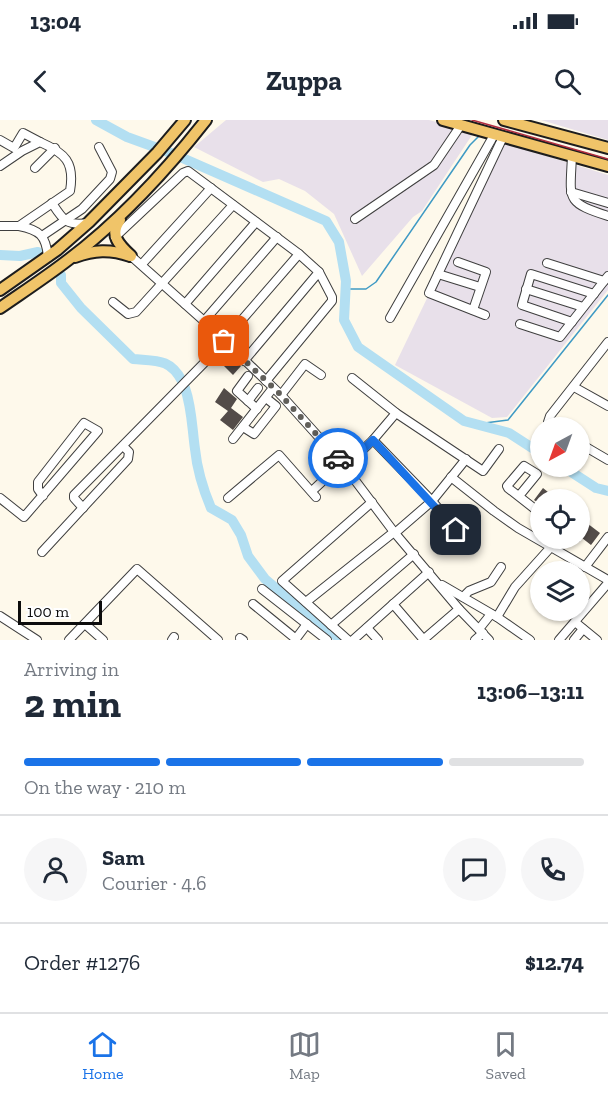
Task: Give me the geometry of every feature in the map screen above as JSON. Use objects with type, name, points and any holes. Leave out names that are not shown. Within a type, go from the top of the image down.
[{"type":"main road","points":[[168,141],[172,120]]},
{"type":"main road","points":[[0,290],[48,257],[89,222],[157,153],[185,120]]},
{"type":"main road","points":[[185,147],[206,120]]},
{"type":"main road","points":[[0,308],[69,259],[105,229],[214,120]]},
{"type":"main road","points":[[443,120],[608,166]]},
{"type":"main road","points":[[504,120],[608,148]]},
{"type":"main road","points":[[131,256],[120,245],[114,230],[137,198]]},
{"type":"main road","points":[[69,259],[93,251],[119,252],[131,256]]},
{"type":"street","points":[[355,219],[435,165],[461,125]]},
{"type":"street","points":[[16,151],[23,134],[55,148],[69,163],[72,176],[70,190],[19,226]]},
{"type":"street","points":[[485,315],[429,293],[498,136]]},
{"type":"street","points":[[390,318],[498,136]]},
{"type":"street","points":[[0,140],[16,151]]},
{"type":"street","points":[[0,166],[16,151],[40,142]]},
{"type":"street","points":[[42,236],[82,208],[110,178],[112,172],[99,147]]},
{"type":"street","points":[[35,168],[55,148]]},
{"type":"street","points":[[572,156],[571,192],[576,203],[608,216]]},
{"type":"street","points":[[115,237],[183,173],[188,171],[320,272],[332,301],[266,381]]},
{"type":"street","points":[[142,264],[211,188]]},
{"type":"street","points":[[571,192],[608,203]]},
{"type":"street","points":[[52,202],[65,220],[77,224],[89,222]]},
{"type":"street","points":[[113,302],[128,314],[134,314],[233,205]]},
{"type":"street","points":[[185,304],[256,222]]},
{"type":"street","points":[[0,226],[19,226],[35,231],[46,241],[48,257]]},
{"type":"street","points":[[204,321],[277,237]]},
{"type":"street","points":[[83,508],[74,495],[224,341],[299,254]]},
{"type":"street","points":[[131,256],[204,321],[280,394],[345,466],[395,532],[459,609],[489,640]]},
{"type":"street","points":[[458,262],[486,272],[473,310]]},
{"type":"street","points":[[520,324],[560,337],[606,278],[547,263]]},
{"type":"street","points":[[244,361],[320,272]]},
{"type":"street","points":[[438,274],[480,287]]},
{"type":"street","points":[[572,322],[524,306],[522,303],[530,276],[534,274],[594,294]]},
{"type":"street","points":[[526,288],[583,307]]},
{"type":"street","points":[[550,417],[608,342]]},
{"type":"street","points":[[280,394],[305,364],[321,375]]},
{"type":"street","points":[[248,376],[237,391],[264,421]]},
{"type":"street","points":[[352,378],[396,413],[483,471],[499,449]]},
{"type":"street","points":[[574,387],[608,406]]},
{"type":"street","points":[[248,401],[258,388]]},
{"type":"street","points":[[233,439],[273,388]]},
{"type":"street","points":[[243,427],[253,434],[276,406],[266,398]]},
{"type":"street","points":[[228,498],[279,455],[314,494],[328,477],[336,477],[396,413]]},
{"type":"street","points":[[0,498],[24,517],[43,496],[98,431],[84,423],[38,482],[38,489],[43,496]]},
{"type":"street","points":[[373,440],[432,501],[469,544]]},
{"type":"street","points":[[42,552],[128,459],[129,452],[123,446]]},
{"type":"street","points":[[590,449],[608,460]]},
{"type":"street","points":[[306,602],[432,501],[466,459]]},
{"type":"street","points":[[451,477],[494,511],[530,534]]},
{"type":"street","points":[[519,496],[530,505]]},
{"type":"street","points":[[348,640],[282,581],[372,502]]},
{"type":"street","points":[[590,561],[608,537]]},
{"type":"street","points":[[475,640],[515,586],[550,549]]},
{"type":"street","points":[[553,549],[574,561]]},
{"type":"street","points":[[331,624],[414,554]]},
{"type":"street","points":[[463,597],[469,591],[492,582],[501,567]]},
{"type":"street","points":[[69,640],[137,569],[218,640]]},
{"type":"street","points":[[559,640],[608,582],[590,570]]},
{"type":"street","points":[[353,640],[429,572]]},
{"type":"street","points":[[437,581],[530,640]]},
{"type":"street","points":[[262,589],[327,640]]},
{"type":"street","points":[[253,604],[295,639],[307,624]]},
{"type":"street","points":[[393,604],[424,640],[459,609]]},
{"type":"street","points":[[0,616],[37,640]]},
{"type":"street","points":[[574,622],[595,640]]},
{"type":"street","points":[[85,624],[103,640]]},
{"type":"street","points":[[366,628],[378,640]]},
{"type":"street","points":[[574,640],[583,629]]},
{"type":"shaded area","points":[[226,120],[429,120],[474,132],[422,211],[413,217],[362,276],[334,214],[305,191],[279,179],[263,182],[194,147]]},
{"type":"shaded area","points":[[541,120],[608,120],[608,140]]},
{"type":"shaded area","points":[[502,142],[608,175],[608,290],[507,417],[492,418],[395,365]]},
{"type":"building","points":[[225,351],[241,366],[233,375],[217,359]]},
{"type":"building","points":[[224,388],[237,399],[231,408],[243,417],[233,430],[220,420],[228,411],[215,402]]},
{"type":"building","points":[[590,525],[600,533],[590,544]]},
{"type":"waterway","points":[[96,120],[127,137],[171,153],[326,221],[339,242],[346,281],[344,320],[358,347],[464,421],[509,433],[530,447]]},
{"type":"waterway","points":[[345,289],[366,289],[376,282],[470,145],[479,136]]},
{"type":"waterway","points":[[0,255],[20,256],[38,252]]},
{"type":"waterway","points":[[61,275],[61,283],[81,308],[133,359],[167,364],[173,368],[182,381]]},
{"type":"waterway","points":[[477,424],[508,420],[608,295]]},
{"type":"waterway","points":[[185,388],[199,471],[211,508],[232,520],[241,535],[248,556],[265,579],[341,640]]},
{"type":"waterway","points":[[579,477],[596,488],[608,491]]},
{"type":"tram line","points":[[472,120],[608,159]]},
{"type":"way so far","points":[[224,341],[280,394],[338,458]]},
{"type":"route","points":[[338,458],[345,467],[373,440],[432,501],[456,530]]}]
